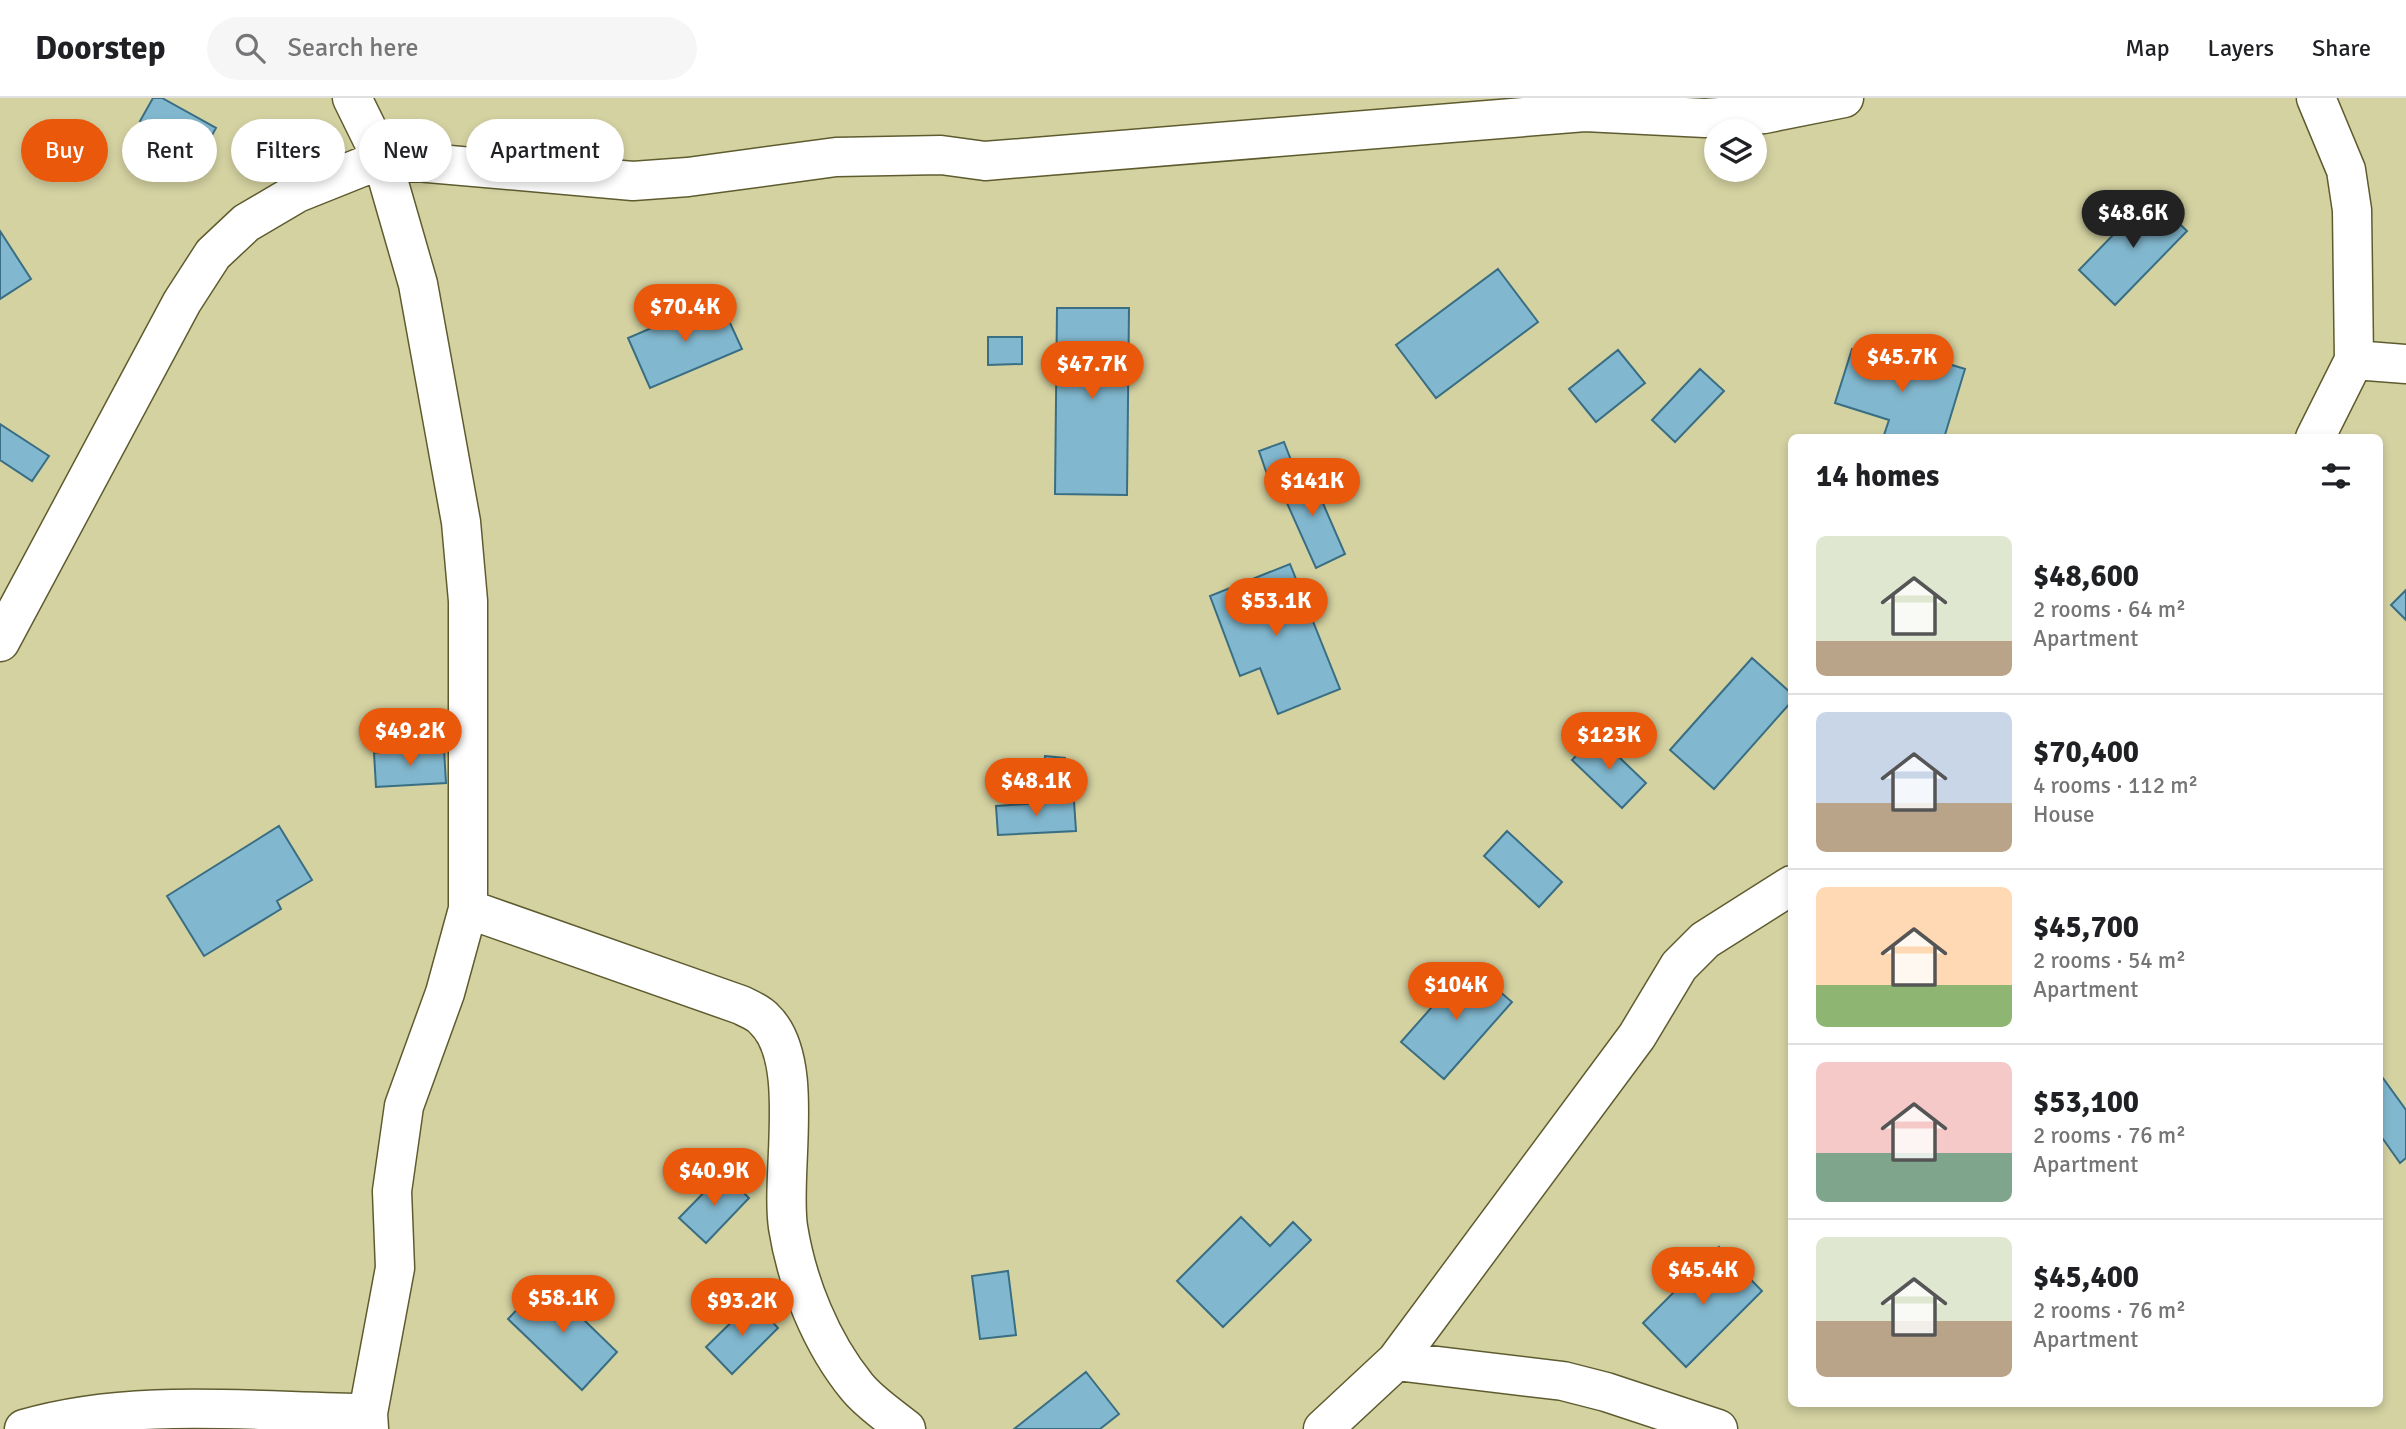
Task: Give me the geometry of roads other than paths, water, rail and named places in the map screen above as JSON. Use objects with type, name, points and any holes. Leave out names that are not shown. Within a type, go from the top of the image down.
[{"type":"street","points":[[352,98],[362,119]]},
{"type":"street","points":[[452,165],[633,181],[688,177],[836,157],[941,156],[985,161],[1585,112],[1705,118],[1764,114],[1844,98]]},
{"type":"street","points":[[2316,98],[2346,170],[2352,210],[2354,360],[2317,434]]},
{"type":"street","points":[[0,642],[182,302],[213,254],[246,223],[297,193],[359,168]]},
{"type":"street","points":[[24,1429],[81,1417],[158,1410],[368,1421],[395,1268],[392,1191],[404,1105],[445,993],[468,909],[468,601],[461,522],[418,284],[389,182]]},
{"type":"street","points":[[2354,360],[2406,364]]},
{"type":"street","points":[[1323,1429],[1396,1361],[1637,1036],[1679,966],[1705,940],[1788,888]]},
{"type":"street","points":[[468,909],[741,1005],[764,1018],[778,1037],[788,1063],[788,1225],[799,1276],[835,1356],[859,1390],[906,1429]]},
{"type":"street","points":[[1396,1361],[1563,1381],[1606,1392],[1718,1429]]}]
